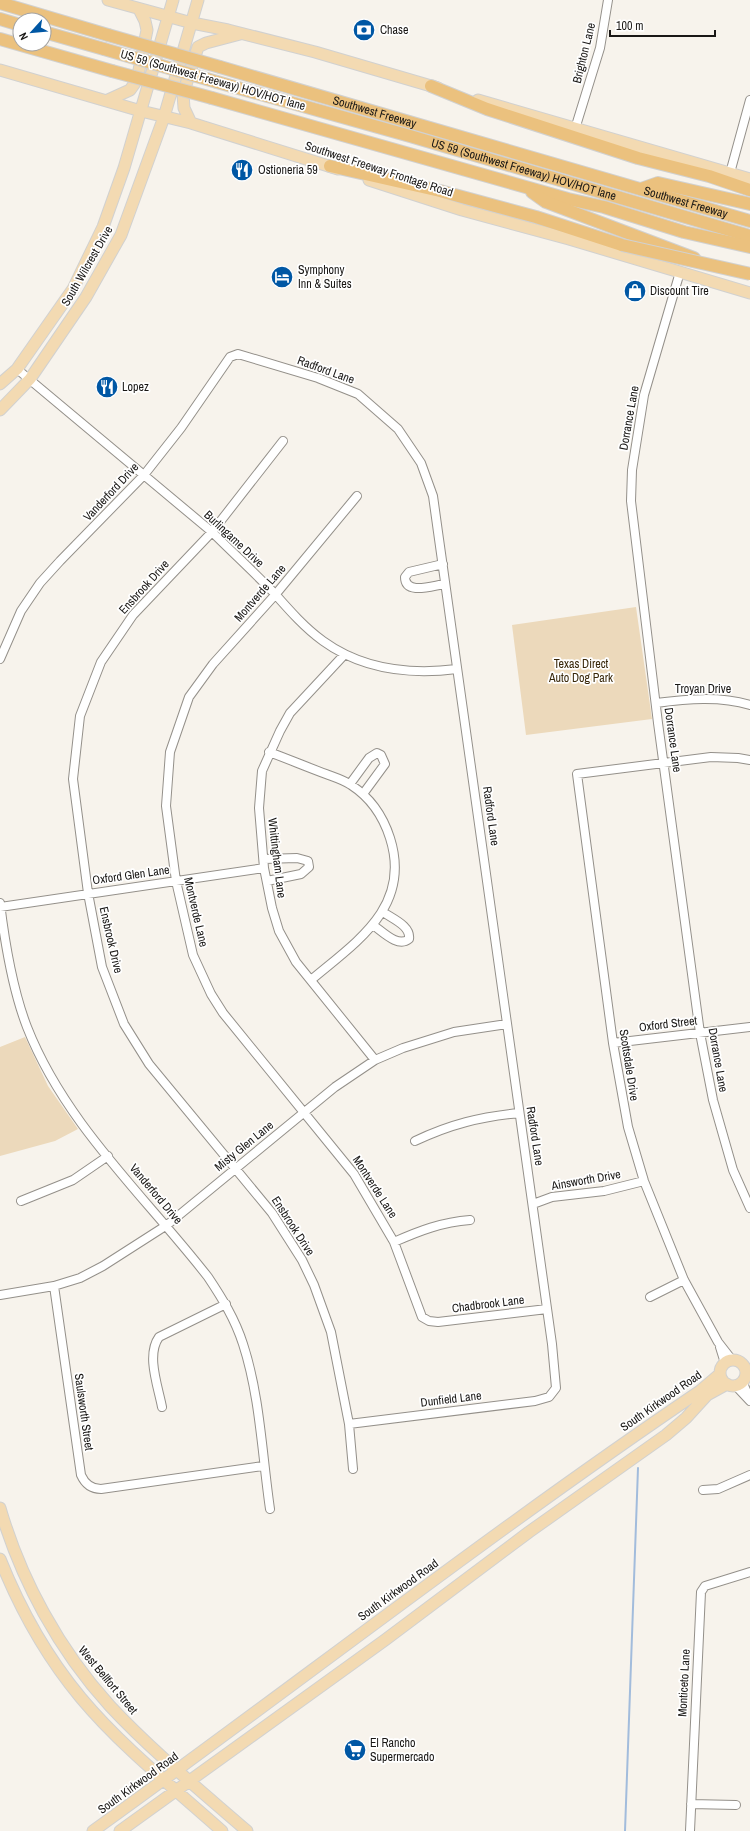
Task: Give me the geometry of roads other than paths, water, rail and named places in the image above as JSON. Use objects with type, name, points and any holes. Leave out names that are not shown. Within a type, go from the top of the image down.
[{"type":"highway","name":"Southwest Freeway","points":[[0,3],[750,221]]},
{"type":"highway","points":[[0,19],[12,23]]},
{"type":"highway","name":"US 59 (Southwest Freeway) HOV/HOT lane","points":[[52,34],[410,136],[750,236]]},
{"type":"highway","points":[[0,39],[568,199],[604,207],[684,232],[750,247]]},
{"type":"highway","points":[[431,86],[487,109],[638,158],[710,176],[750,190]]},
{"type":"highway","points":[[330,166],[440,191],[536,217],[622,244],[750,274]]},
{"type":"highway","points":[[641,189],[658,184],[750,204]]},
{"type":"highway","points":[[524,186],[546,202],[642,237],[750,280]]},
{"type":"main road","points":[[108,0],[192,23],[240,33],[315,52],[750,179]]},
{"type":"main road","name":"South Wilcrest Drive","points":[[0,384],[16,369],[73,289],[103,227],[112,206],[173,0]]},
{"type":"main road","name":"South Wilcrest Drive","points":[[0,410],[30,379],[86,297],[122,233],[164,117],[198,0]]},
{"type":"main road","points":[[108,100],[130,90],[137,80],[148,30],[139,9]]},
{"type":"main road","points":[[191,123],[184,108],[183,94],[198,47],[206,43],[240,33]]},
{"type":"main road","name":"Southwest Freeway Frontage Road","points":[[0,70],[108,100],[141,111],[191,123],[330,166],[462,210],[750,293]]},
{"type":"main road","points":[[73,289],[86,297]]},
{"type":"main road","points":[[740,1363],[745,1376],[734,1384],[722,1380],[720,1374],[721,1368],[740,1363]]},
{"type":"main road","name":"South Kirkwood Road","points":[[93,1831],[178,1771],[368,1627],[578,1475],[700,1391],[720,1374]]},
{"type":"main road","name":"South Kirkwood Road","points":[[120,1831],[385,1640],[529,1532],[666,1435],[686,1418],[707,1394],[734,1384]]},
{"type":"main road","points":[[657,1420],[666,1435]]},
{"type":"main road","points":[[578,1475],[587,1491]]},
{"type":"main road","name":"West Bellfort Street","points":[[0,1508],[17,1557],[53,1630],[67,1651],[109,1705],[178,1771],[247,1831]]},
{"type":"main road","points":[[518,1518],[529,1532]]},
{"type":"main road","points":[[17,1557],[1,1561],[18,1602],[38,1638],[80,1696],[119,1738],[222,1831]]},
{"type":"main road","points":[[439,1577],[450,1591]]},
{"type":"main road","points":[[368,1627],[385,1640]]},
{"type":"main road","points":[[302,1678],[312,1692]]},
{"type":"street","name":"Brighton Lane","points":[[575,128],[600,48],[608,0]]},
{"type":"street","points":[[730,173],[750,100]]},
{"type":"street","name":"Dorrance Lane","points":[[680,272],[644,395],[632,470],[631,501],[700,1033],[713,1100],[733,1170],[750,1208]]},
{"type":"street","name":"Vanderford Drive","points":[[0,659],[2,647],[21,610],[40,583],[144,476],[181,428],[223,365],[230,357],[238,354]]},
{"type":"street","name":"Radford Lane","points":[[238,354],[318,378],[358,394],[398,429],[421,463],[432,496],[443,564],[456,669],[473,770],[519,1113],[533,1204],[556,1382],[554,1392]]},
{"type":"street","name":"Burlingame Drive","points":[[16,369],[30,379],[212,532],[308,629],[323,641],[344,655],[376,667],[395,671],[430,673],[456,669]]},
{"type":"street","name":"Ensbrook Drive","points":[[283,441],[212,532],[132,615],[101,662],[80,716],[73,779],[88,893],[102,967],[124,1024],[149,1064],[272,1213],[302,1260],[314,1285],[331,1332],[349,1424],[353,1469]]},
{"type":"street","name":"Montverde Lane","points":[[357,496],[275,595],[213,664],[189,697],[170,752],[166,806],[176,881],[193,955],[211,994],[224,1013],[354,1174],[394,1242],[422,1317],[433,1322]]},
{"type":"street","points":[[443,564],[409,572],[405,577],[405,581],[407,585],[416,588],[445,584]]},
{"type":"street","name":"Whittingham Lane","points":[[344,655],[290,713],[269,752],[262,771],[259,808],[264,868],[272,908],[279,931],[296,962],[375,1060]]},
{"type":"street","name":"Troyan Drive","points":[[656,703],[679,700],[734,700],[750,705]]},
{"type":"street","points":[[269,752],[350,784],[363,794],[375,807],[385,822],[392,843],[395,865],[394,882],[390,898],[383,912],[362,937],[311,980]]},
{"type":"street","points":[[350,784],[369,758],[377,753],[381,755],[385,764],[383,769],[363,794]]},
{"type":"street","points":[[665,764],[711,757],[750,760]]},
{"type":"street","name":"Scottsdale Drive","points":[[665,764],[577,774],[613,1043],[628,1128],[644,1181],[684,1280],[718,1342],[740,1363]]},
{"type":"street","points":[[264,859],[297,858],[308,861],[309,867],[301,874],[267,881]]},
{"type":"street","name":"Oxford Glen Lane","points":[[0,907],[264,868]]},
{"type":"street","name":"Vanderford Drive","points":[[0,903],[12,975],[27,1027],[54,1083],[82,1125],[167,1225],[208,1277],[226,1304],[238,1330],[247,1360],[258,1418],[263,1466],[270,1509]]},
{"type":"street","points":[[373,925],[400,942],[406,942],[410,939],[410,934],[407,928],[383,912]]},
{"type":"street","name":"Misty Glen Lane","points":[[0,1295],[54,1286],[80,1278],[103,1266],[167,1225],[335,1087],[375,1060],[403,1048],[454,1032],[507,1024]]},
{"type":"street","name":"Oxford Street","points":[[613,1043],[750,1027]]},
{"type":"street","points":[[415,1141],[467,1120],[519,1113]]},
{"type":"street","points":[[21,1200],[73,1180],[108,1156]]},
{"type":"street","name":"Ainsworth Drive","points":[[533,1204],[552,1197],[604,1191],[644,1181]]},
{"type":"street","points":[[394,1242],[426,1228],[450,1222],[470,1220]]},
{"type":"street","points":[[650,1297],[684,1280]]},
{"type":"street","name":"Saulsworth Street","points":[[54,1286],[83,1479],[89,1486],[97,1489],[263,1466]]},
{"type":"street","points":[[162,1407],[153,1353],[155,1343],[160,1337],[226,1304]]},
{"type":"street","name":"Chadbrook Lane","points":[[433,1322],[547,1309]]},
{"type":"street","points":[[734,1384],[750,1401]]},
{"type":"street","name":"Dunfield Lane","points":[[349,1424],[535,1401],[549,1398],[554,1392]]},
{"type":"street","points":[[703,1490],[718,1489],[750,1475]]},
{"type":"street","name":"Monticeto Lane","points":[[690,1831],[701,1592],[705,1586],[750,1572]]},
{"type":"street","points":[[691,1804],[736,1805]]},
{"type":"waterway","points":[[625,1831],[638,1468]]},
{"type":"place","name":"Chase","points":[[364,30]]},
{"type":"place","name":"Ostioneria 59","points":[[242,170]]},
{"type":"place","name":"Symphony Inn & Suites","points":[[282,277]]},
{"type":"place","name":"Discount Tire","points":[[635,291]]},
{"type":"place","name":"Lopez","points":[[107,387]]},
{"type":"place","name":"El Rancho Supermercado","points":[[355,1750]]},
{"type":"park label","name":"Texas Direct Auto Dog Park","points":[[581,671]]}]
